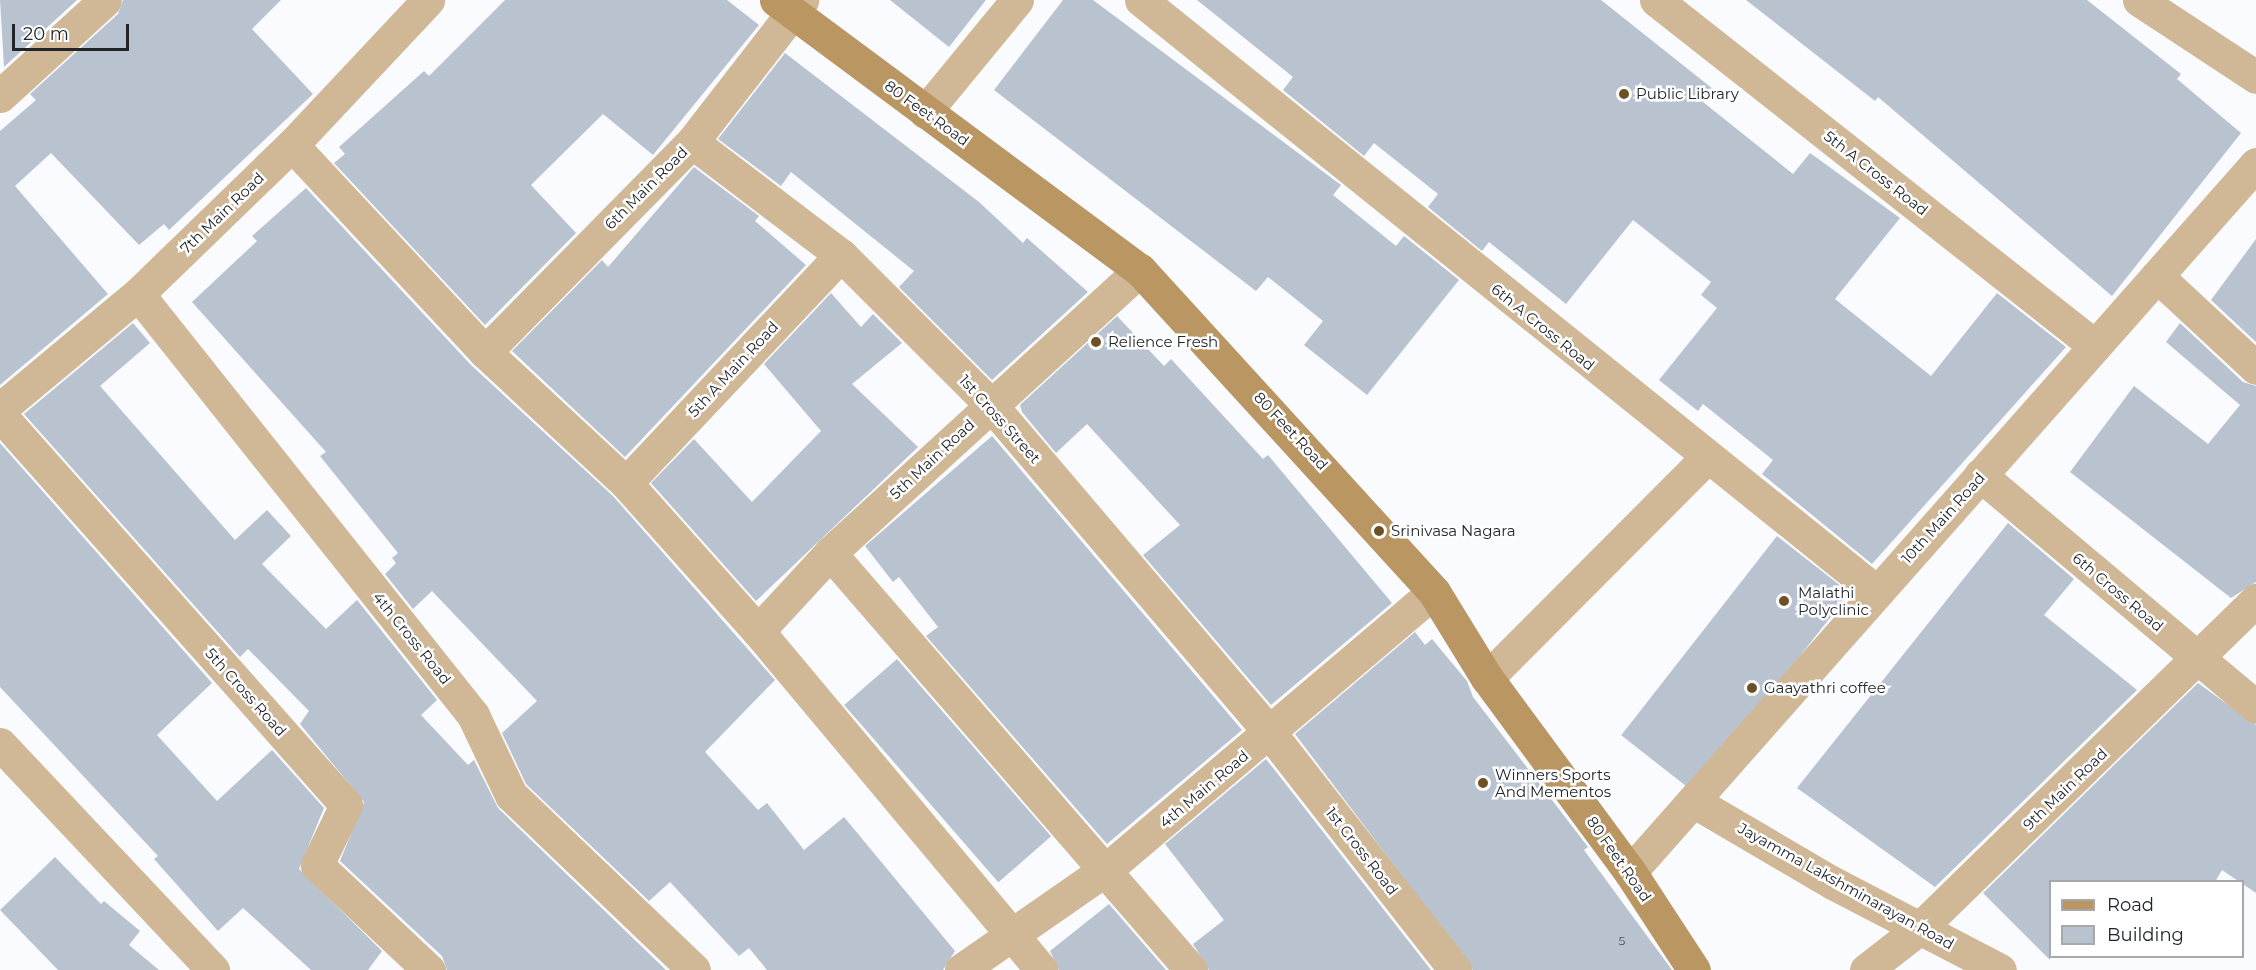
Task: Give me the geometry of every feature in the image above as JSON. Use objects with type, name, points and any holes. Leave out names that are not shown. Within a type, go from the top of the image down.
[{"type":"main road","name":"80 Feet Road","points":[[790,4],[925,112],[1140,270],[1434,592],[1487,678],[1630,872],[1694,970]]},
{"type":"street","points":[[0,96],[105,0]]},
{"type":"street","name":"7th Main Road","points":[[0,409],[138,294],[292,144],[428,0]]},
{"type":"street","points":[[925,112],[1017,0]]},
{"type":"street","name":"6th A Cross Road","points":[[1141,0],[1705,459],[1877,592]]},
{"type":"street","name":"5th A Cross Road","points":[[1656,0],[2095,346]]},
{"type":"street","points":[[2139,0],[2256,77]]},
{"type":"street","name":"6th Main Road","points":[[485,352],[692,142],[790,4]]},
{"type":"street","name":"1st Cross Street","points":[[692,142],[841,255],[991,405],[1270,733]]},
{"type":"street","points":[[292,144],[485,352],[626,483],[759,632],[1011,931],[1041,970]]},
{"type":"street","name":"10th Main Road","points":[[1630,872],[2256,164]]},
{"type":"street","name":"5th A Main Road","points":[[626,483],[841,255]]},
{"type":"street","name":"5th Main Road","points":[[759,632],[830,553],[1140,270]]},
{"type":"street","points":[[2157,276],[2256,368]]},
{"type":"street","name":"4th Cross Road","points":[[138,294],[473,715],[511,795],[693,970]]},
{"type":"street","name":"5th Cross Road","points":[[0,415],[346,805],[317,865],[429,970]]},
{"type":"street","points":[[1487,678],[1705,459]]},
{"type":"street","name":"6th Cross Road","points":[[1980,475],[2256,707]]},
{"type":"street","points":[[830,553],[1108,868],[1191,970]]},
{"type":"street","name":"4th Main Road","points":[[961,970],[1011,931],[1108,868],[1434,592]]},
{"type":"street","name":"9th Main Road","points":[[1866,970],[1920,928],[2199,660],[2256,600]]},
{"type":"street","name":"1st Cross Road","points":[[1270,733],[1455,970]]},
{"type":"street","points":[[0,744],[213,970]]},
{"type":"street","name":"Jayamma Lakshminarayan Road","points":[[1693,801],[2000,970]]},
{"type":"building","points":[[0,0],[77,0],[4,67]]},
{"type":"building","points":[[123,0],[281,0],[252,29],[313,94],[169,230],[164,224],[139,245],[51,153],[15,186],[108,294],[0,385],[0,131],[36,100],[30,94],[118,14]]},
{"type":"building","points":[[505,0],[727,0],[759,25],[653,155],[603,114],[531,185],[576,233],[485,325],[334,163],[345,154],[339,147],[424,71],[429,76]]},
{"type":"building","points":[[890,0],[986,0],[949,47]]},
{"type":"building","points":[[1063,0],[1093,0],[1341,185],[1333,195],[1396,246],[1404,236],[1459,280],[1367,395],[1304,345],[1323,321],[1268,277],[1256,291],[994,90]]},
{"type":"building","points":[[1197,0],[1601,0],[1713,89],[1703,102],[1793,174],[1810,153],[1900,218],[1835,299],[1931,376],[1997,293],[2066,347],[1872,564],[1762,474],[1773,460],[1703,404],[1698,411],[1659,380],[1717,308],[1701,295],[1711,282],[1633,220],[1566,304],[1489,242],[1482,251],[1428,207],[1438,194],[1374,143],[1364,156],[1283,90],[1293,77]]},
{"type":"building","points":[[1746,0],[2087,0],[2181,74],[2177,79],[2241,133],[2112,296],[1878,97],[1875,101]]},
{"type":"building","points":[[785,53],[979,202],[1023,243],[1027,238],[1088,292],[992,380],[899,287],[914,271],[791,172],[781,186],[718,139]]},
{"type":"building","points":[[694,167],[759,216],[755,221],[806,265],[625,457],[512,351],[602,260],[608,267]]},
{"type":"building","points":[[306,188],[471,365],[613,496],[775,680],[705,752],[758,810],[767,803],[804,850],[844,817],[955,951],[943,970],[767,970],[749,948],[739,956],[670,882],[649,901],[526,784],[502,733],[537,701],[432,591],[413,609],[385,574],[396,563],[392,558],[398,553],[320,456],[326,452],[192,302],[257,241],[252,236]]},
{"type":"building","points":[[2256,239],[2256,342],[2211,300]]},
{"type":"building","points":[[831,293],[861,327],[873,314],[902,343],[852,384],[918,447],[756,601],[651,483],[694,439],[752,502],[821,431],[764,364]]},
{"type":"building","points":[[1117,316],[1164,366],[1171,359],[1263,459],[1268,455],[1392,603],[1271,705],[1143,555],[1180,525],[1087,424],[1056,453],[1022,412],[1020,405]]},
{"type":"building","points":[[133,323],[150,343],[100,386],[235,540],[267,510],[291,536],[262,564],[326,629],[357,600],[437,700],[421,715],[468,765],[474,760],[498,808],[666,970],[447,970],[442,956],[340,861],[364,802],[300,724],[309,711],[248,649],[240,657],[24,414]]},
{"type":"building","points":[[2180,323],[2243,382],[2256,386],[2256,582],[2231,598],[2070,472],[2134,386],[2208,444],[2240,405],[2166,342]]},
{"type":"building","points":[[992,436],[1242,730],[1107,844],[926,636],[938,627],[899,577],[893,582],[865,546]]},
{"type":"building","points":[[0,443],[212,683],[157,735],[217,801],[272,750],[324,808],[299,869],[382,951],[368,970],[311,970],[243,908],[218,931],[154,859],[158,856],[0,687]]},
{"type":"building","points":[[2008,523],[2074,579],[2044,615],[2137,690],[1935,887],[1797,788]]},
{"type":"building","points":[[1777,536],[1849,593],[1694,792],[1621,735]]},
{"type":"building","points":[[1415,632],[1425,645],[1432,639],[1467,681],[1473,697],[1588,847],[1584,850],[1672,970],[1473,970],[1295,734]]},
{"type":"building","points":[[897,659],[1051,836],[998,882],[844,705]]},
{"type":"building","points":[[2198,683],[2256,725],[2256,893],[2244,885],[2244,880],[2237,880],[2222,870],[2216,880],[2049,880],[2050,960],[1983,893]]},
{"type":"building","points":[[1266,759],[1431,970],[1209,970],[1193,944],[1224,920],[1165,844]]},
{"type":"building","points":[[55,857],[101,904],[104,901],[140,931],[129,945],[159,970],[58,970],[0,910]]},
{"type":"building","points":[[1109,904],[1166,970],[1059,970],[1050,951]]},
{"type":"place","name":"Public Library","points":[[1624,94]]},
{"type":"place","name":"Relience Fresh","points":[[1096,342]]},
{"type":"place","name":"Srinivasa Nagara","points":[[1379,531]]},
{"type":"place","name":"Malathi Polyclinic","points":[[1784,601]]},
{"type":"place","name":"Gaayathri coffee","points":[[1752,688]]},
{"type":"place","name":"Winners Sports And Mementos","points":[[1483,783]]}]
